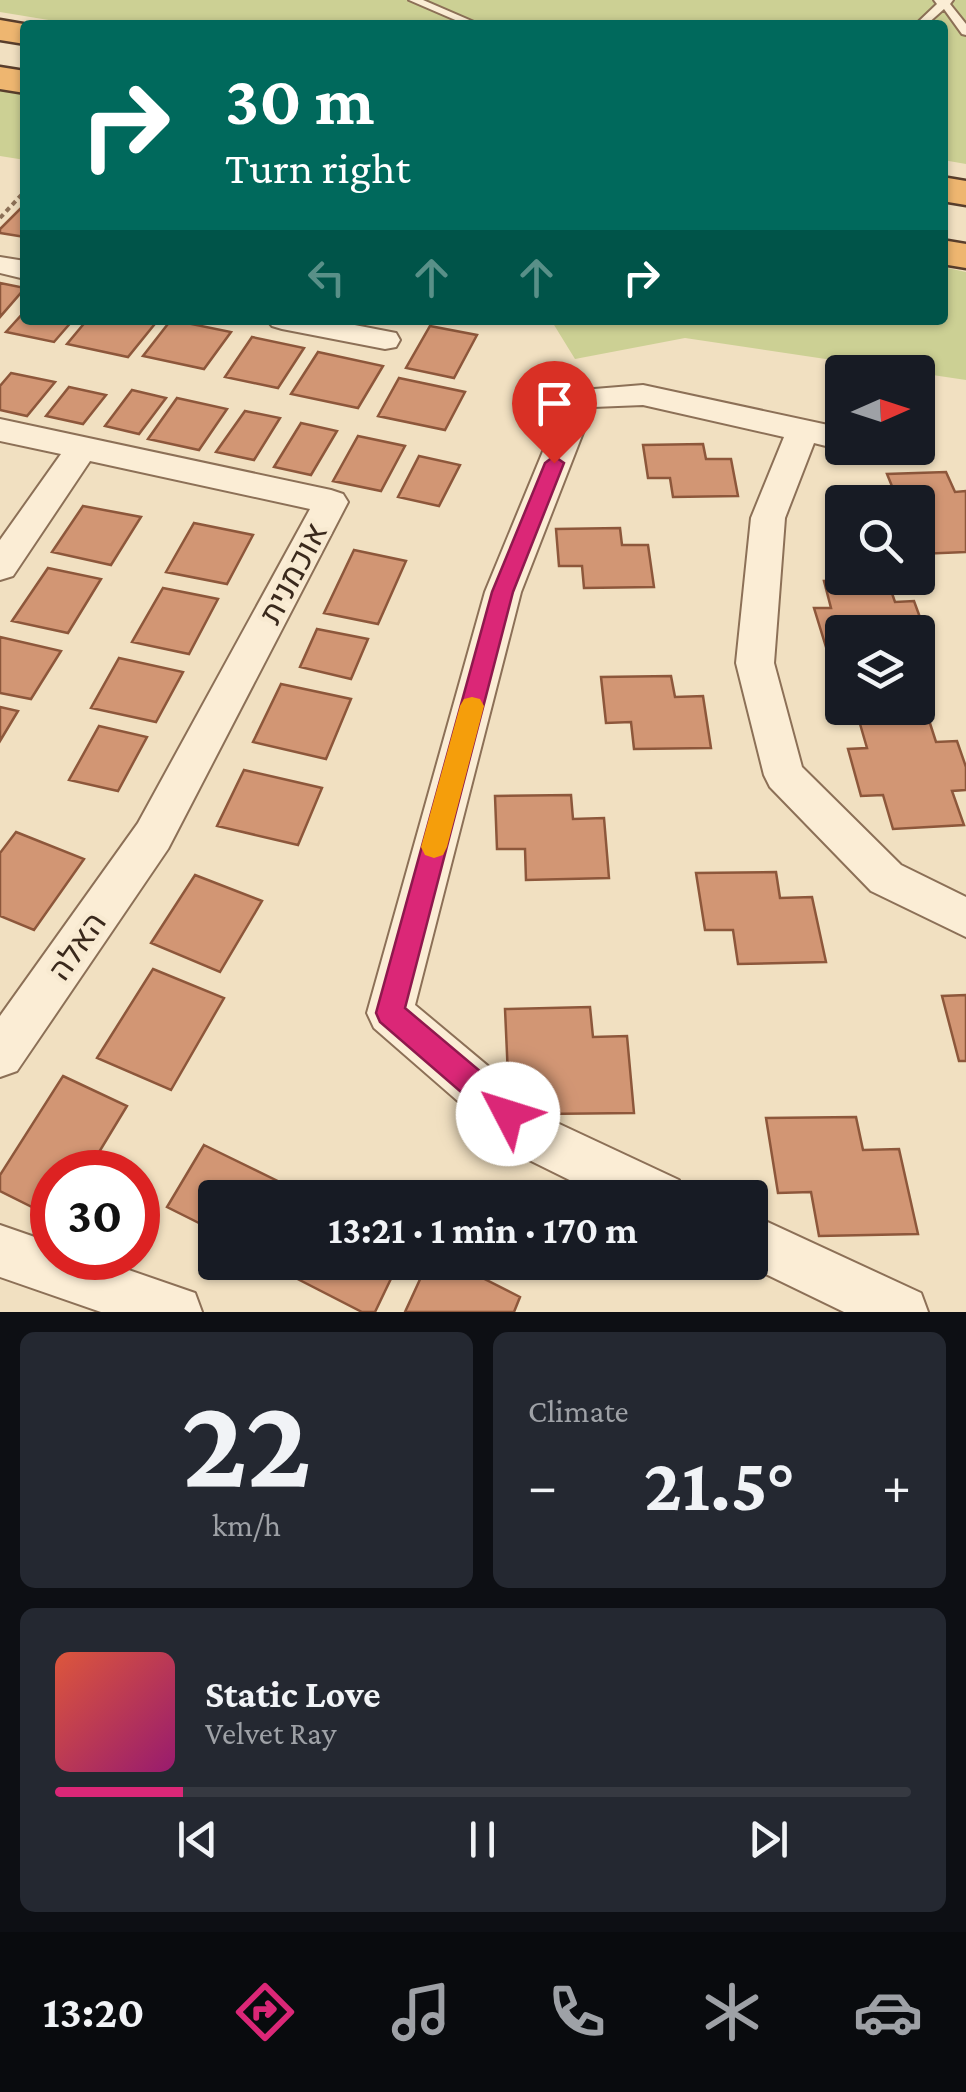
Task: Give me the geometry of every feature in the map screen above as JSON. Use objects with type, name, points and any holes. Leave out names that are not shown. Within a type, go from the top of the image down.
[{"type":"street","points":[[308,325],[385,340]]},
{"type":"street","points":[[624,1180],[538,1139],[390,1013],[502,592],[580,398],[643,396],[825,436]]},
{"type":"street","name":"אוכמנית","points":[[0,430],[80,451],[331,502],[153,836]]},
{"type":"street","points":[[802,431],[768,518],[755,662],[784,776],[886,878],[966,918]]},
{"type":"street","points":[[0,568],[80,451]]},
{"type":"street","name":"האלה","points":[[0,1055],[153,836]]},
{"type":"street","points":[[768,1249],[902,1312]]},
{"type":"street","points":[[0,1251],[176,1312]]},
{"type":"lane","points":[[414,0],[464,20]]},
{"type":"lane","points":[[925,20],[943,1],[966,32]]},
{"type":"path","points":[[0,218],[20,196]]},
{"type":"green space","points":[[0,0],[966,0],[966,164],[948,161],[948,20],[49,20],[0,12]]},
{"type":"green space","points":[[0,89],[20,92],[20,159],[0,156]]},
{"type":"green space","points":[[948,268],[966,272],[966,380],[935,375],[935,355],[825,355],[825,359],[685,338],[575,359],[554,325],[948,325]]},
{"type":"building","points":[[20,209],[20,236],[0,233]]},
{"type":"building","points":[[0,283],[20,287],[20,294],[0,317]]},
{"type":"building","points":[[20,317],[20,325],[69,325],[54,342],[6,332]]},
{"type":"building","points":[[83,325],[154,325],[128,357],[67,344]]},
{"type":"building","points":[[167,325],[196,325],[231,332],[204,369],[143,356]]},
{"type":"building","points":[[430,326],[477,335],[454,378],[406,368]]},
{"type":"building","points":[[252,337],[304,348],[278,388],[225,377]]},
{"type":"building","points":[[318,352],[383,366],[358,408],[291,394]]},
{"type":"building","points":[[11,373],[55,382],[27,416],[0,410],[0,386]]},
{"type":"building","points":[[399,378],[465,392],[445,430],[378,416]]},
{"type":"building","points":[[69,387],[106,395],[83,424],[46,416]]},
{"type":"building","points":[[132,390],[166,398],[139,434],[105,426]]},
{"type":"building","points":[[177,398],[227,409],[199,450],[148,439]]},
{"type":"building","points":[[245,411],[280,418],[254,460],[216,452]]},
{"type":"building","points":[[301,423],[337,431],[311,475],[274,467]]},
{"type":"building","points":[[358,436],[405,446],[381,491],[333,481]]},
{"type":"building","points":[[703,444],[706,459],[731,459],[738,496],[673,497],[670,478],[648,478],[643,445]]},
{"type":"building","points":[[419,456],[460,465],[439,506],[398,497]]},
{"type":"building","points":[[946,472],[955,492],[966,491],[966,552],[935,553],[935,485],[892,485],[887,474]]},
{"type":"building","points":[[83,506],[141,517],[111,565],[52,552]]},
{"type":"building","points":[[194,523],[253,535],[227,584],[166,572]]},
{"type":"building","points":[[620,528],[622,545],[648,545],[654,587],[584,588],[582,566],[559,566],[556,529]]},
{"type":"building","points":[[354,550],[406,561],[378,624],[324,613]]},
{"type":"building","points":[[48,568],[101,579],[68,633],[12,621]]},
{"type":"building","points":[[163,588],[218,599],[189,654],[132,642]]},
{"type":"building","points":[[828,595],[893,595],[895,602],[914,601],[919,615],[825,615],[825,644],[814,608],[831,608]]},
{"type":"building","points":[[317,629],[368,639],[351,679],[300,667]]},
{"type":"building","points":[[0,637],[61,651],[31,699],[0,693]]},
{"type":"building","points":[[119,658],[183,672],[156,722],[91,708]]},
{"type":"building","points":[[671,676],[675,697],[703,696],[711,748],[634,749],[631,722],[606,723],[601,677]]},
{"type":"building","points":[[281,684],[351,699],[326,759],[253,742]]},
{"type":"building","points":[[0,707],[18,711],[0,741]]},
{"type":"building","points":[[860,725],[931,725],[936,742],[957,741],[966,767],[966,790],[952,791],[964,825],[893,829],[883,795],[861,796],[848,749],[867,748]]},
{"type":"building","points":[[99,726],[147,737],[118,791],[69,780]]},
{"type":"building","points":[[244,770],[322,788],[298,845],[217,826]]},
{"type":"building","points":[[571,795],[573,819],[604,818],[609,878],[526,880],[525,849],[497,849],[495,796]]},
{"type":"building","points":[[16,832],[84,859],[34,930],[0,916],[0,853]]},
{"type":"building","points":[[776,872],[780,898],[812,897],[826,962],[738,964],[733,930],[705,930],[696,873]]},
{"type":"building","points":[[195,875],[262,901],[220,972],[151,943]]},
{"type":"building","points":[[153,969],[224,998],[171,1090],[97,1058]]},
{"type":"building","points":[[966,995],[966,1061],[959,1061],[942,996]]},
{"type":"building","points":[[590,1007],[593,1037],[627,1036],[634,1113],[540,1114],[538,1075],[508,1076],[505,1009]]},
{"type":"building","points":[[63,1076],[127,1106],[100,1150],[30,1150],[30,1206],[0,1191],[0,1175]]},
{"type":"building","points":[[856,1117],[863,1150],[899,1149],[918,1234],[819,1236],[811,1192],[778,1193],[766,1118]]},
{"type":"building","points":[[204,1145],[276,1180],[198,1180],[198,1222],[167,1207]]},
{"type":"building","points":[[300,1280],[390,1280],[375,1312],[362,1312]]},
{"type":"building","points":[[420,1280],[486,1280],[520,1297],[514,1312],[405,1312]]},
{"type":"slow traffic","points":[[434,847],[472,706]]},
{"type":"route","points":[[508,1114],[390,1013],[502,592],[554,463]]}]
